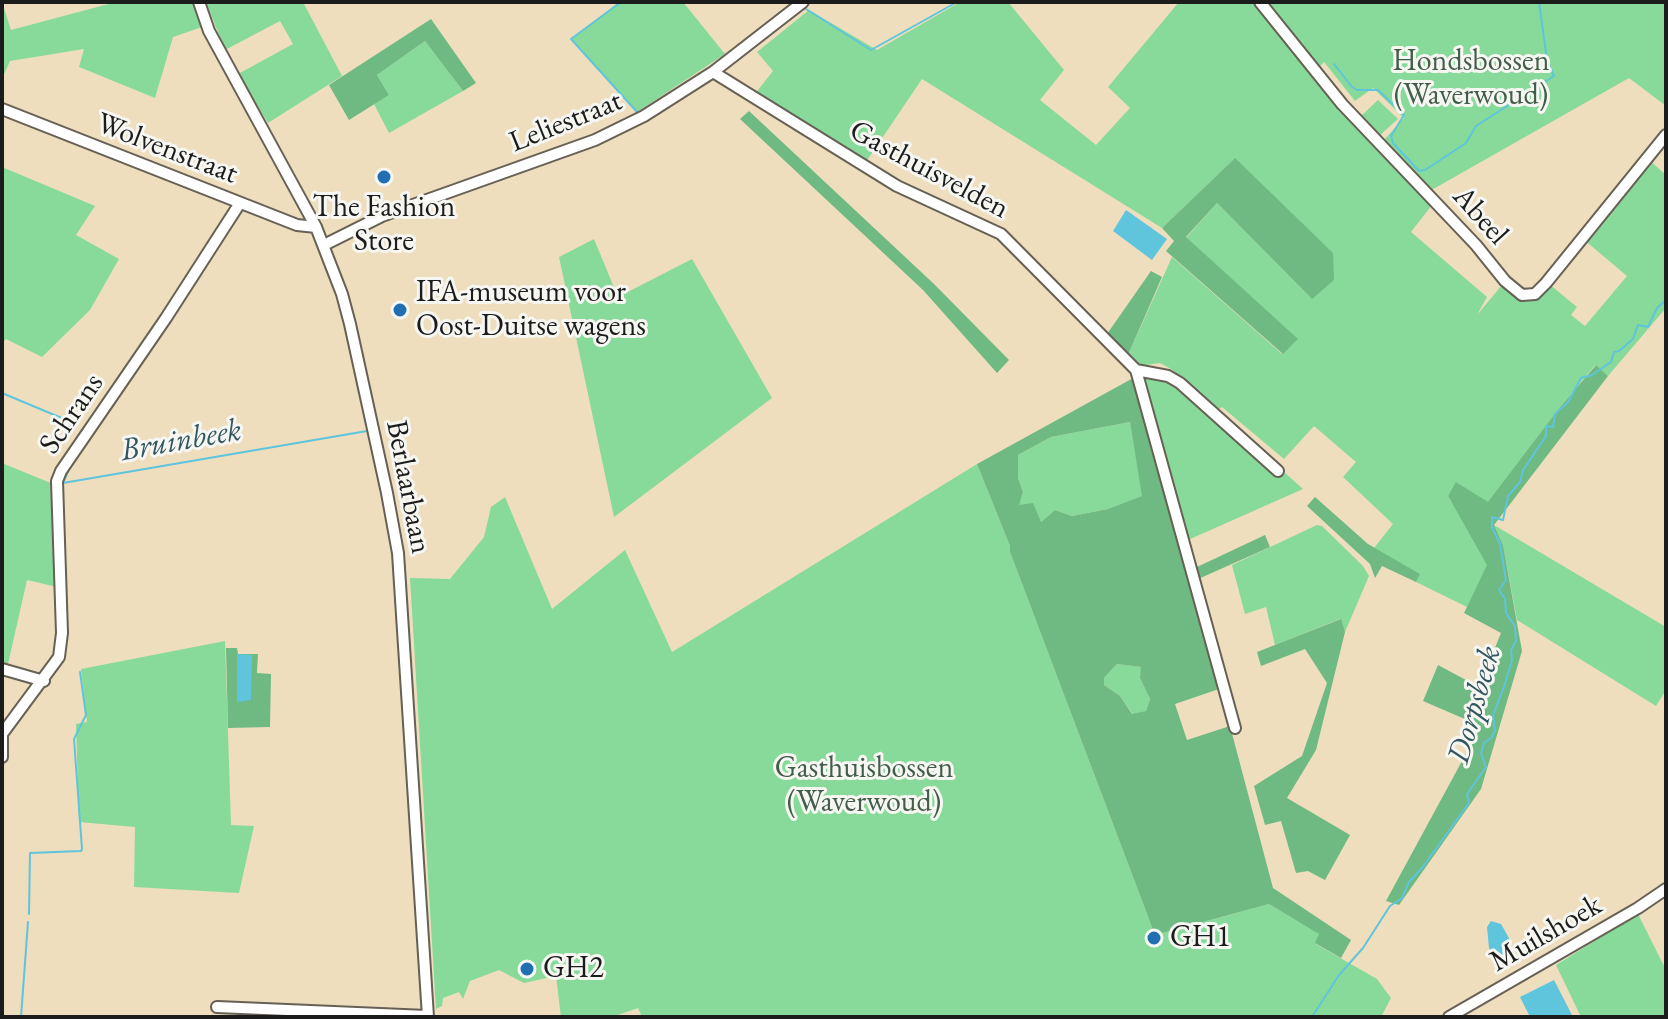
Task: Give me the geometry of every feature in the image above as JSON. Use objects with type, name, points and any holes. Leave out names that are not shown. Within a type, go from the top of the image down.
[{"type":"street","name":"Berlaarbaan","points":[[199,2],[209,31],[316,227],[350,324],[398,553],[428,1016]]},
{"type":"street","name":"Leliestraat","points":[[324,245],[382,216],[595,140],[644,116],[713,72],[803,2]]},
{"type":"street","name":"Abeel","points":[[1260,2],[1342,104],[1476,245],[1505,281],[1522,295],[1535,294],[1546,283],[1666,135]]},
{"type":"street","name":"Gasthuisvelden","points":[[713,72],[897,186],[1001,234],[1136,370],[1235,728]]},
{"type":"street","name":"Wolvenstraat","points":[[2,109],[297,225],[316,227]]},
{"type":"street","name":"Schrans","points":[[2,757],[2,734],[59,657],[62,633],[57,481],[61,471],[240,203]]},
{"type":"street","points":[[1136,370],[1168,376],[1180,383],[1278,471]]},
{"type":"street","points":[[2,669],[44,681]]},
{"type":"street","name":"Muilshoek","points":[[1449,1017],[1627,915],[1666,889]]},
{"type":"street","points":[[217,1007],[428,1016]]},
{"type":"green space","points":[[2,2],[11,30],[116,2],[193,2],[202,27],[173,37],[155,98],[79,67],[84,49],[10,61],[2,79]]},
{"type":"green space","points":[[206,2],[303,2],[342,76],[268,123],[238,74],[293,44],[280,21],[225,50]]},
{"type":"green space","points":[[619,2],[683,2],[725,54],[637,112],[572,39]]},
{"type":"green space","name":"Hondsbossen (Waverwoud)","points":[[960,2],[1008,2],[1064,70],[1040,100],[1096,145],[1130,108],[1108,87],[1179,2],[1666,2],[1666,106],[1629,78],[1428,192],[1383,141],[1404,118],[1373,88],[1355,101],[1324,62],[1313,73],[1432,205],[1411,232],[1487,297],[1477,315],[1502,285],[1515,296],[1526,300],[1538,297],[1549,284],[1577,307],[1571,315],[1585,326],[1627,276],[1583,239],[1649,160],[1666,175],[1666,308],[1608,376],[1595,365],[1488,503],[1457,483],[1448,496],[1488,565],[1467,607],[1416,582],[1419,574],[1374,548],[1393,524],[1343,477],[1356,462],[1314,426],[1284,459],[1171,369],[1160,363],[1140,366],[1128,355],[1172,257],[1282,354],[1297,340],[1186,238],[1217,203],[1312,299],[1234,159],[1162,228],[922,79],[866,162],[754,95],[773,71],[757,52],[809,10],[877,50]]},
{"type":"green space","points":[[431,19],[476,83],[463,91],[425,41],[377,75],[389,95],[349,120],[329,85]]},
{"type":"green space","points":[[425,41],[463,91],[389,133],[374,104],[389,95],[377,75]]},
{"type":"green space","points":[[1378,100],[1398,119],[1379,136],[1360,117]]},
{"type":"green space","points":[[749,111],[934,284],[1009,360],[997,373],[923,290],[740,119]]},
{"type":"green space","points":[[1235,158],[1333,253],[1334,280],[1312,299],[1217,203],[1186,237],[1298,339],[1283,354],[1166,251],[1174,241],[1162,228]]},
{"type":"green space","points":[[2,167],[95,206],[76,235],[119,259],[90,310],[42,357],[6,339],[2,344]]},
{"type":"green space","points":[[594,239],[618,297],[692,259],[772,398],[614,517],[559,257]]},
{"type":"green space","points":[[1151,271],[1162,277],[1128,355],[1107,334]]},
{"type":"green space","points":[[1596,365],[1608,376],[1494,525],[1503,545],[1522,651],[1481,789],[1399,905],[1386,901],[1481,726],[1423,701],[1438,665],[1479,687],[1501,633],[1464,613],[1487,565],[1448,496],[1456,482],[1488,502]]},
{"type":"green space","points":[[1162,372],[1227,421],[1303,489],[1188,540],[1142,374]]},
{"type":"green space","points":[[1135,377],[1219,689],[1175,704],[1187,740],[1230,726],[1273,888],[1351,940],[1341,958],[1315,943],[1319,934],[1269,904],[1155,935],[977,464]],"holes":[[[1130,422],[1142,496],[1108,509],[1072,516],[1055,510],[1041,522],[1033,503],[1019,505],[1023,492],[1018,478],[1018,455],[1051,437]],[[1117,664],[1141,667],[1140,678],[1150,699],[1146,711],[1132,714],[1120,696],[1104,685],[1104,678]]]},
{"type":"green space","points":[[1130,422],[1143,496],[1108,509],[1072,516],[1055,510],[1041,522],[1018,505],[1023,492],[1018,478],[1018,455],[1051,437]]},
{"type":"green space","points":[[2,463],[53,484],[57,587],[27,580],[8,664],[2,663]]},
{"type":"green space","name":"Gasthuisbossen (Waverwoud)","points":[[977,464],[1155,935],[1269,904],[1320,934],[1316,944],[1377,979],[1391,998],[1381,1017],[642,1017],[638,1008],[612,1017],[561,1017],[556,976],[524,983],[499,970],[470,981],[463,999],[459,992],[443,998],[442,1006],[436,1009],[410,578],[450,579],[484,537],[491,507],[505,497],[552,609],[625,550],[672,652]]},
{"type":"green space","points":[[1315,497],[1368,544],[1420,574],[1416,582],[1382,566],[1375,578],[1370,564],[1307,506]]},
{"type":"green space","points":[[1317,525],[1322,526],[1363,566],[1369,576],[1345,632],[1340,619],[1275,645],[1266,607],[1245,614],[1232,565]]},
{"type":"green space","points":[[1494,525],[1666,627],[1666,690],[1656,706],[1517,620],[1503,545]]},
{"type":"green space","points":[[1265,535],[1270,547],[1196,580],[1197,567]]},
{"type":"green space","points":[[1341,619],[1345,632],[1316,750],[1287,798],[1350,835],[1325,880],[1308,871],[1296,873],[1281,821],[1265,825],[1254,786],[1302,756],[1327,683],[1305,649],[1261,666],[1257,652]]},
{"type":"green space","points":[[225,641],[231,825],[254,826],[239,893],[134,887],[135,827],[79,822],[76,724],[87,722],[81,669]]},
{"type":"green space","points":[[226,648],[237,648],[238,654],[258,654],[257,673],[271,674],[270,727],[228,728]]},
{"type":"green space","points":[[1117,664],[1142,667],[1140,678],[1150,699],[1146,711],[1133,715],[1120,696],[1104,685],[1104,678]]},
{"type":"green space","points":[[1638,914],[1666,970],[1666,1017],[1581,1017],[1556,965]]},
{"type":"water","points":[[1126,210],[1167,239],[1152,260],[1113,231]]},
{"type":"water","points":[[237,654],[252,655],[251,700],[237,702]]},
{"type":"water","points":[[1491,921],[1501,924],[1509,938],[1509,965],[1505,968],[1498,964],[1489,948],[1487,927]]},
{"type":"water","points":[[1554,980],[1573,1017],[1530,1017],[1520,997]]},
{"type":"waterway","points":[[621,2],[571,39],[637,112]]},
{"type":"waterway","points":[[806,9],[871,50],[957,2]]},
{"type":"waterway","points":[[1334,64],[1352,87],[1357,90],[1378,90],[1404,115],[1391,136],[1393,143],[1419,171],[1425,170],[1466,143],[1476,126],[1554,76],[1547,60],[1539,2]]},
{"type":"waterway","name":"Dorpsbeek","points":[[1312,1017],[1339,975],[1363,948],[1390,906],[1402,898],[1409,882],[1469,803],[1467,794],[1486,767],[1481,753],[1484,743],[1495,731],[1493,715],[1516,641],[1515,626],[1506,613],[1505,599],[1499,590],[1506,580],[1492,517],[1503,520],[1508,496],[1520,482],[1523,470],[1546,436],[1546,426],[1553,427],[1555,414],[1568,402],[1581,378],[1592,375],[1611,362],[1614,352],[1633,339],[1638,325],[1648,327],[1657,308],[1666,300]]},
{"type":"waterway","name":"Bruinbeek","points":[[2,393],[64,419]]},
{"type":"waterway","name":"Bruinbeek","points":[[70,467],[63,483],[367,431]]},
{"type":"waterway","points":[[29,914],[30,853],[82,849],[74,739],[86,715],[80,672]]},
{"type":"waterway","points":[[21,1017],[28,922]]},
{"type":"place","name":"The Fashion Store","points":[[384,177]]},
{"type":"place","name":"IFA-museum voor Oost-Duitse wagens","points":[[400,310]]},
{"type":"place","name":"GH1","points":[[1154,938]]},
{"type":"place","name":"GH2","points":[[527,969]]}]
